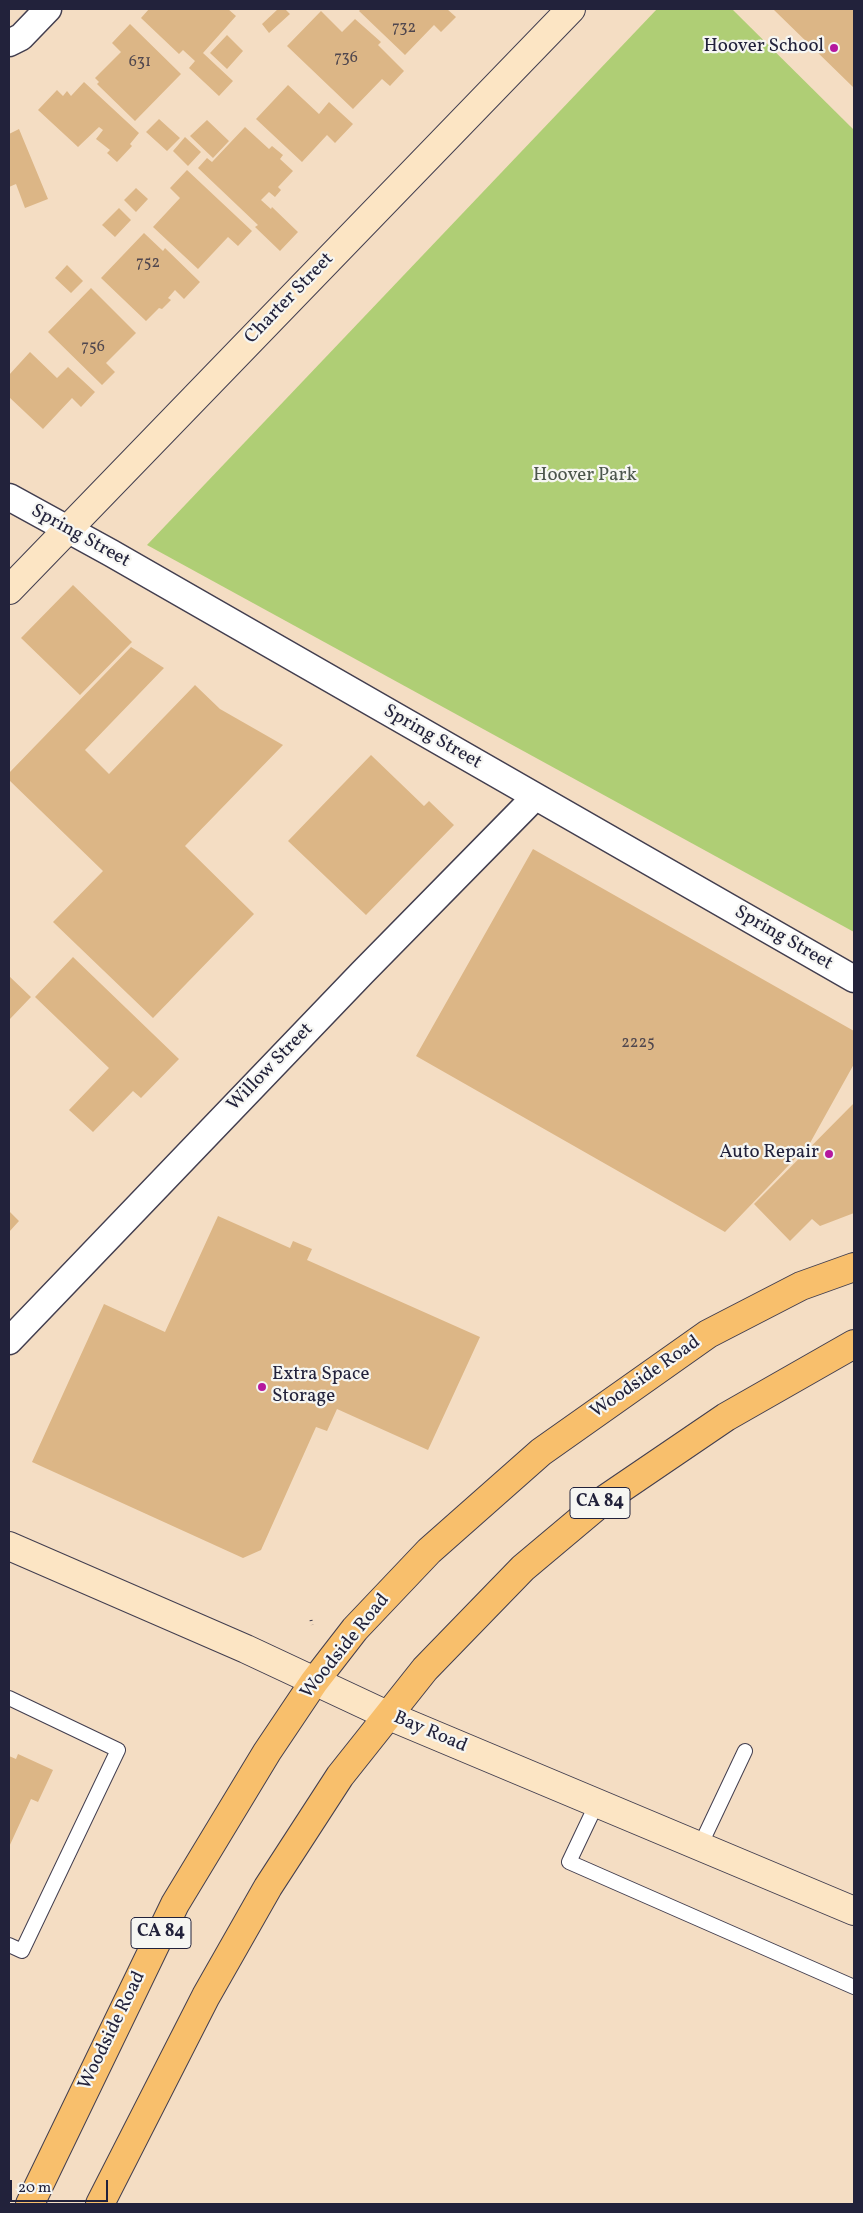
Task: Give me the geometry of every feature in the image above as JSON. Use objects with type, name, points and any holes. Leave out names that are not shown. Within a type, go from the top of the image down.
[{"type":"highway","name":"Woodside Road","points":[[30,2204],[175,1904],[267,1752],[314,1682],[355,1629],[429,1551],[541,1452],[708,1334],[801,1286],[854,1267]]},
{"type":"highway","name":"CA 84","points":[[100,2204],[206,1996],[268,1887],[340,1776],[425,1669],[523,1568],[604,1500],[726,1417],[854,1344]]},
{"type":"street","points":[[9,42],[22,37],[48,9]]},
{"type":"street","name":"Charter Street","points":[[9,590],[572,9]]},
{"type":"street","name":"Spring Street","points":[[9,497],[854,980]]},
{"type":"street","name":"Willow Street","points":[[9,1341],[375,960],[535,797]]},
{"type":"street","name":"Bay Road","points":[[9,1546],[246,1649],[387,1715],[854,1911]]},
{"type":"lane","points":[[9,1698],[118,1750],[22,1951],[9,1946]]},
{"type":"lane","points":[[700,1846],[745,1751]]},
{"type":"lane","points":[[597,1803],[569,1862],[854,1987]]},
{"type":"path","points":[[311,1620],[312,1625]]},
{"type":"green space","name":"Hoover Park","points":[[657,9],[732,9],[854,130],[854,932],[147,545]]},
{"type":"building","points":[[149,9],[228,9],[236,16],[203,53],[233,81],[219,96],[189,68],[195,61],[183,50],[179,54],[141,18]]},
{"type":"building","points":[[278,9],[285,9],[290,14],[269,33],[262,24]]},
{"type":"building","points":[[361,9],[447,9],[456,17],[441,32],[434,25],[405,55],[359,11]]},
{"type":"building","name":"Hoover School","points":[[773,9],[854,9],[854,88]]},
{"type":"building","points":[[321,11],[342,32],[355,19],[381,42],[378,45],[404,71],[390,86],[382,79],[353,109],[287,46]]},
{"type":"building","points":[[130,24],[181,74],[135,121],[97,84],[99,82],[95,78],[121,52],[112,43]]},
{"type":"building","points":[[227,35],[243,51],[227,69],[210,53]]},
{"type":"building","points":[[84,82],[139,133],[130,144],[132,146],[117,162],[107,153],[110,150],[96,139],[103,130],[99,127],[78,147],[38,110],[57,90],[63,96],[67,91],[71,96]]},
{"type":"building","points":[[288,85],[319,114],[329,102],[353,124],[335,143],[327,135],[302,162],[256,119]]},
{"type":"building","points":[[159,119],[180,138],[167,151],[146,132]]},
{"type":"building","points":[[207,120],[229,141],[213,158],[190,136]]},
{"type":"building","points":[[245,127],[269,149],[272,146],[283,155],[280,159],[293,171],[278,187],[281,190],[275,197],[269,192],[261,200],[271,209],[272,207],[298,232],[280,251],[255,227],[258,225],[198,168],[207,158],[212,162]]},
{"type":"building","points":[[19,129],[48,199],[25,208],[16,184],[9,187],[9,134]]},
{"type":"building","points":[[185,137],[201,152],[188,166],[173,151]]},
{"type":"building","points":[[187,170],[252,231],[238,246],[228,237],[198,269],[153,227],[180,198],[170,188]]},
{"type":"building","points":[[136,188],[148,199],[136,212],[124,200]]},
{"type":"building","points":[[119,208],[131,220],[115,237],[102,225]]},
{"type":"building","points":[[144,233],[163,251],[165,248],[200,282],[184,299],[175,290],[168,298],[171,300],[162,309],[159,308],[146,321],[101,278]]},
{"type":"building","points":[[67,265],[83,281],[71,293],[55,278]]},
{"type":"building","points":[[91,288],[136,333],[106,363],[115,372],[102,385],[48,332]]},
{"type":"building","points":[[30,352],[57,378],[68,367],[95,392],[81,407],[72,398],[43,429],[9,397],[9,375]]},
{"type":"building","points":[[73,585],[132,642],[80,695],[21,638]]},
{"type":"building","points":[[131,647],[164,668],[85,750],[109,774],[195,685],[220,709],[283,745],[185,846],[254,914],[153,1018],[53,922],[103,871],[9,780],[9,773]]},
{"type":"building","points":[[371,755],[424,806],[429,801],[454,825],[366,915],[288,841]]},
{"type":"building","points":[[533,849],[854,1031],[854,1064],[810,1143],[725,1232],[416,1056]]},
{"type":"building","points":[[73,957],[179,1059],[141,1098],[133,1091],[93,1132],[69,1110],[109,1068],[35,997]]},
{"type":"building","points":[[9,976],[31,997],[9,1020]]},
{"type":"building","name":"Auto Repair","points":[[854,1103],[854,1213],[820,1226],[812,1219],[790,1241],[754,1204]]},
{"type":"building","points":[[9,1211],[19,1221],[9,1232]]},
{"type":"building","name":"Extra Space Storage","points":[[218,1216],[290,1248],[293,1241],[312,1249],[307,1260],[480,1337],[428,1450],[337,1409],[327,1431],[316,1427],[261,1550],[243,1558],[32,1462],[104,1304],[165,1332]]},
{"type":"building","points":[[18,1754],[53,1770],[38,1802],[31,1799],[9,1847],[9,1756],[16,1759]]},
{"type":"place","name":"Hoover School","points":[[834,48]]},
{"type":"place","name":"Auto Repair","points":[[829,1154]]},
{"type":"place","name":"Extra Space Storage","points":[[262,1387]]}]
